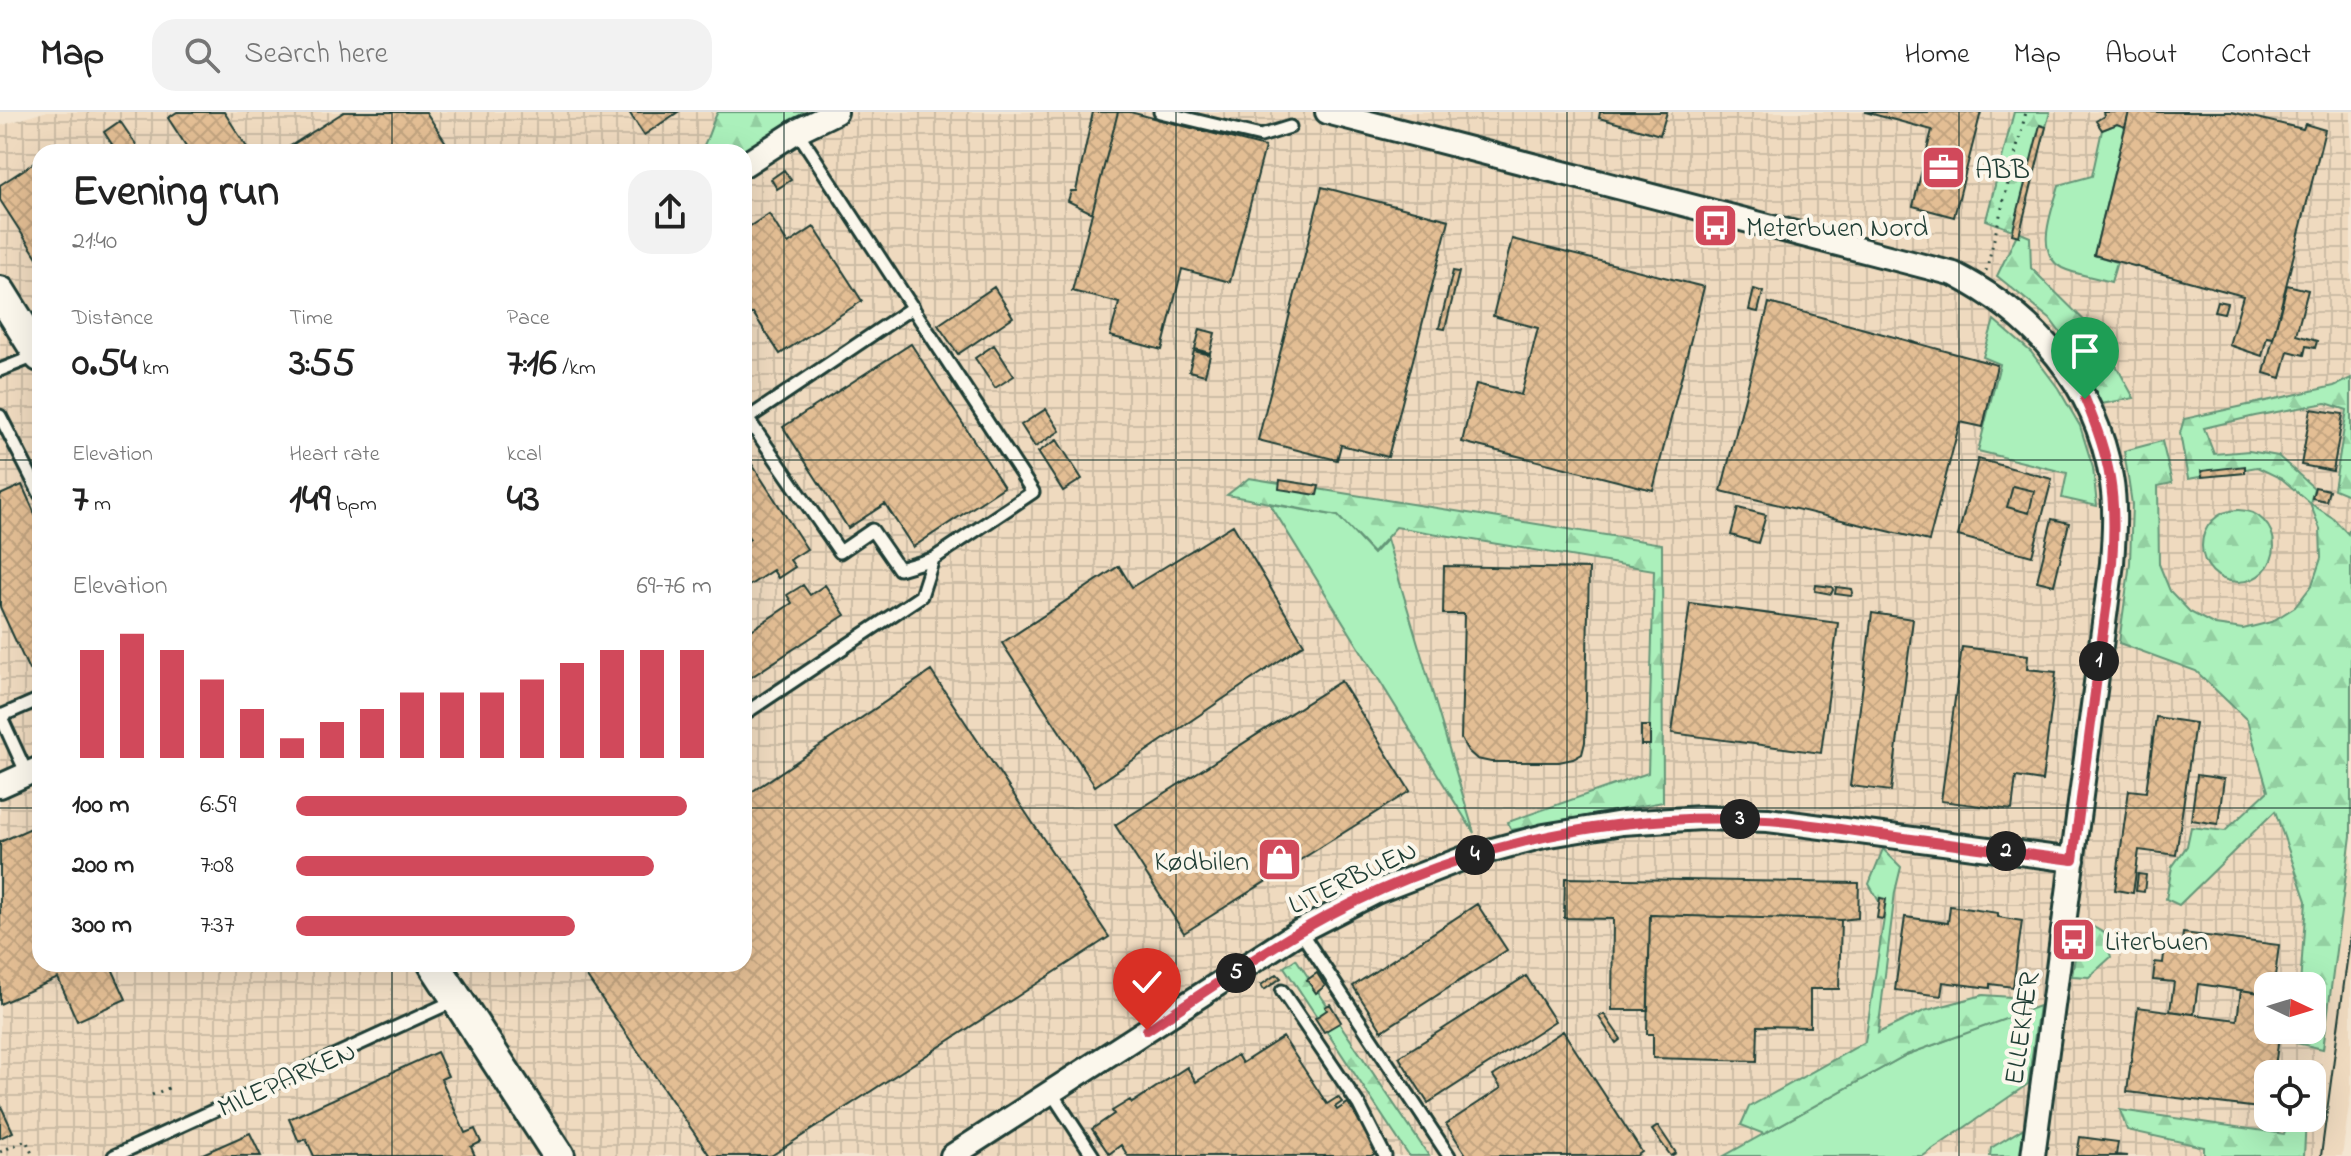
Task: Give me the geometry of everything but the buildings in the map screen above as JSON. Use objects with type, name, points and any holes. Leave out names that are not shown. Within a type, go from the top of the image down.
[{"type":"street","points":[[752,160],[797,131],[836,112]]},
{"type":"street","name":"ELLEKÆR","points":[[1327,112],[1954,274],[2013,311],[2065,366],[2085,399],[2100,434],[2111,476],[2115,520],[2112,563],[2033,1156]]},
{"type":"street","points":[[6,308],[32,344]]},
{"type":"street","points":[[0,786],[32,771]]},
{"type":"street","name":"LITERBUEN","points":[[952,1156],[1300,931],[1376,892],[1467,857],[1544,836],[1622,823],[1702,818],[1768,820],[2073,860]]},
{"type":"street","points":[[439,972],[559,1156]]},
{"type":"lane","points":[[1160,112],[1261,136],[1290,127]]},
{"type":"lane","points":[[752,427],[840,552],[872,530],[899,569],[933,559],[1033,492],[797,131]]},
{"type":"lane","points":[[752,415],[913,307]]},
{"type":"lane","points":[[0,370],[32,358]]},
{"type":"lane","points":[[0,416],[32,478]]},
{"type":"lane","points":[[752,709],[921,596],[933,559]]},
{"type":"lane","points":[[32,702],[0,716],[32,769]]},
{"type":"lane","points":[[1300,931],[1449,1156]]},
{"type":"lane","points":[[1282,991],[1359,1105],[1385,1156]]},
{"type":"lane","name":"MILEPARKEN","points":[[114,1156],[457,1000]]},
{"type":"lane","points":[[1051,1092],[1093,1156]]},
{"type":"path","points":[[1982,289],[2026,112]]},
{"type":"path","points":[[152,1095],[171,1087]]},
{"type":"path","points":[[0,1152],[26,1140],[34,1152]]},
{"type":"shaded area","points":[[44,112],[2351,112],[2351,836],[2326,1026],[2326,972],[2254,972],[2254,1044],[2324,1044],[2322,1060],[2254,1060],[2254,1132],[2315,1132],[2313,1156],[0,1156],[0,126]]},
{"type":"shaded area","points":[[2351,836],[2351,1092],[2342,1156],[2313,1156],[2315,1132],[2326,1132],[2326,1060],[2322,1060]]},
{"type":"green space","points":[[718,112],[813,112],[752,145],[705,144]]},
{"type":"green space","points":[[2014,112],[2050,112],[2018,232],[1986,220]]},
{"type":"green space","points":[[2117,124],[2125,127],[2094,255],[2117,262],[2111,282],[2073,272],[2053,261],[2048,252],[2047,230],[2059,185],[2092,176],[2102,130]]},
{"type":"green space","points":[[2018,232],[2030,237],[2031,268],[2100,336],[2134,398],[2101,404],[2083,363],[2050,319],[1997,276]]},
{"type":"green space","points":[[1994,320],[2031,352],[2058,388],[2080,426],[2093,468],[2097,506],[2062,498],[2067,473],[1978,451],[2000,364],[1983,357]]},
{"type":"green space","points":[[2351,378],[2351,496],[2334,489],[2347,410],[2326,403],[2204,428],[2214,454],[2249,451],[2278,456],[2314,488],[2310,503],[2282,479],[2257,467],[2188,479],[2180,433],[2184,419],[2334,386]]},
{"type":"green space","points":[[2162,441],[2172,483],[2158,486],[2159,564],[2170,591],[2190,612],[2215,625],[2243,629],[2271,622],[2295,607],[2312,585],[2321,558],[2320,529],[2310,503],[2333,518],[2348,534],[2351,520],[2351,836],[2326,1026],[2326,972],[2301,972],[2306,901],[2275,811],[2179,905],[2166,899],[2172,867],[2187,846],[2191,827],[2225,831],[2268,791],[2247,720],[2196,671],[2119,643],[2130,563],[2132,504],[2124,451]]},
{"type":"green space","points":[[1249,478],[1662,544],[1663,802],[1511,830],[1508,822],[1648,773],[1654,570],[1396,527],[1373,553],[1338,516],[1227,495]]},
{"type":"green space","points":[[1270,504],[1338,516],[1373,554],[1387,539],[1474,833]]},
{"type":"green space","points":[[2238,510],[2258,516],[2268,526],[2274,546],[2268,566],[2258,576],[2238,582],[2218,576],[2208,566],[2202,546],[2208,526],[2218,516]]},
{"type":"green space","points":[[1883,849],[1901,867],[1895,892],[1878,1033],[1924,1011],[1983,995],[2011,997],[2011,1017],[1906,1055],[1764,1134],[1741,1125],[1749,1107],[1865,1042],[1885,912],[1869,884]]},
{"type":"green space","points":[[2081,920],[2104,933],[2111,957],[2089,977],[2072,976]]},
{"type":"green space","points":[[1296,959],[1429,1156],[1409,1156],[1284,967]]},
{"type":"green space","points":[[2039,1006],[2028,1084],[1923,1156],[1724,1156],[1906,1055]]},
{"type":"green space","points":[[2300,1044],[2324,1044],[2323,1049]]},
{"type":"green space","points":[[2120,1110],[2254,1132],[2305,1132],[2304,1156],[2204,1156],[2204,1147],[2127,1130]]},
{"type":"green space","points":[[2024,1128],[2020,1156],[1990,1156],[1991,1148]]},
{"type":"tram line","points":[[2321,1156],[2351,931]]},
{"type":"place","name":"ABB","points":[[1944,168]]},
{"type":"place","name":"Meterbuen Nord","points":[[1715,226]]},
{"type":"place","name":"Kødbilen","points":[[1280,860]]},
{"type":"place","name":"Literbuen","points":[[2074,940]]},
{"type":"route","points":[[1147,1030],[1300,931],[1376,892],[1467,857],[1544,836],[1622,823],[1702,818],[1768,820],[2073,860],[2115,523],[2111,476],[2100,434],[2085,399]]}]
